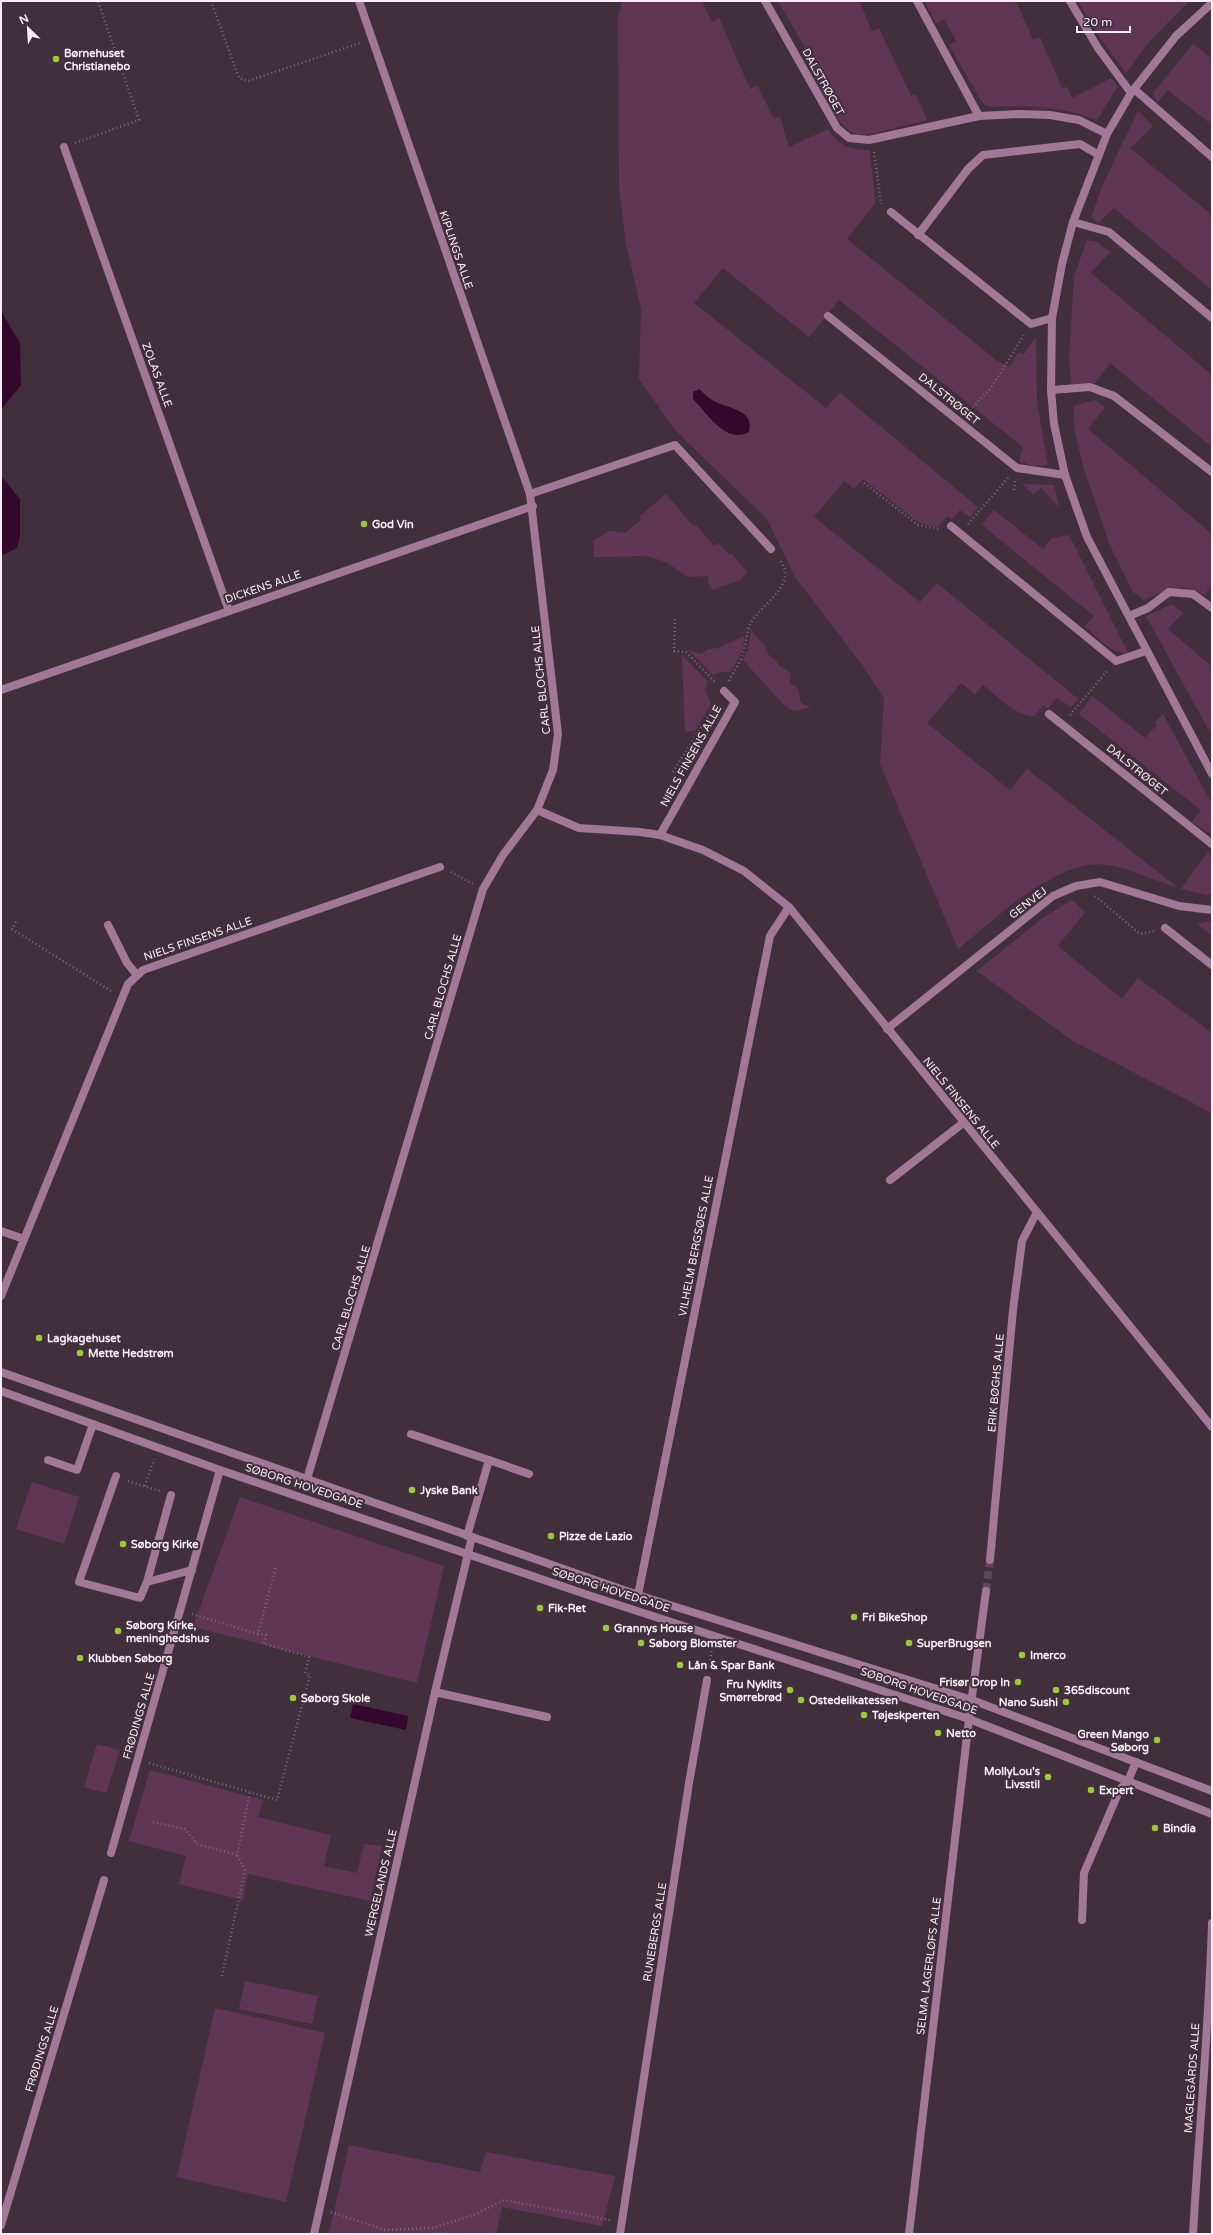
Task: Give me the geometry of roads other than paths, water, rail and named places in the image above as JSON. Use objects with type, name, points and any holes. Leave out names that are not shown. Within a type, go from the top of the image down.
[{"type":"street","name":"KIPLINGS ALLE","points":[[359,1],[533,506]]},
{"type":"street","name":"DALSTRØGET","points":[[765,1],[837,128],[849,138],[872,140],[979,116],[1050,115],[1079,120],[1107,134]]},
{"type":"street","points":[[917,1],[979,116]]},
{"type":"street","points":[[1070,1],[1098,48],[1133,91],[1212,157]]},
{"type":"street","points":[[1212,3],[1176,36],[1133,91],[1107,134],[1073,222],[1052,318],[1051,390],[1054,424],[1065,475],[1087,537],[1212,774]]},
{"type":"street","points":[[918,235],[968,169],[983,154],[1080,144],[1099,155]]},
{"type":"street","name":"ZOLAS ALLE","points":[[64,147],[229,611]]},
{"type":"street","points":[[891,212],[1031,324],[1052,318]]},
{"type":"street","points":[[1073,222],[1110,232],[1212,318]]},
{"type":"street","name":"DALSTRØGET","points":[[828,316],[1017,468],[1065,475]]},
{"type":"street","points":[[1051,390],[1090,387],[1114,396],[1212,472]]},
{"type":"street","points":[[530,494],[675,445],[771,549]]},
{"type":"street","name":"DICKENS ALLE","points":[[1,690],[533,506]]},
{"type":"street","name":"CARL BLOCHS ALLE","points":[[307,1480],[483,889],[503,854],[537,810],[553,770],[558,734],[533,506]]},
{"type":"street","points":[[951,526],[1116,661],[1146,651]]},
{"type":"street","points":[[1128,616],[1148,608],[1169,592],[1193,594],[1212,608]]},
{"type":"street","name":"NIELS FINSENS ALLE","points":[[660,835],[735,702],[724,691]]},
{"type":"street","name":"DALSTRØGET","points":[[1049,714],[1212,844]]},
{"type":"street","name":"NIELS FINSENS ALLE","points":[[537,810],[579,828],[640,832],[660,835],[703,850],[744,871],[789,907],[1212,1427]]},
{"type":"street","name":"NIELS FINSENS ALLE","points":[[1,1296],[128,984],[137,975],[143,970],[440,867]]},
{"type":"street","name":"GENVEJ","points":[[887,1029],[1053,896],[1083,885],[1100,882],[1179,906],[1212,910]]},
{"type":"street","name":"VILHELM BERGSØES ALLE","points":[[638,1595],[770,936],[789,907]]},
{"type":"street","points":[[108,925],[127,963],[137,975]]},
{"type":"street","points":[[1165,928],[1212,965]]},
{"type":"street","points":[[890,1180],[964,1123]]},
{"type":"street","name":"ERIK BØGHS ALLE","points":[[990,1560],[1013,1310],[1022,1241],[1037,1212]]},
{"type":"street","points":[[1,1231],[24,1239]]},
{"type":"street","name":"SØBORG HOVEDGADE","points":[[1,1372],[638,1595],[972,1700],[1212,1791]]},
{"type":"street","name":"SØBORG HOVEDGADE","points":[[1,1391],[220,1470],[634,1610],[715,1634],[969,1719],[1212,1814]]},
{"type":"street","points":[[48,1460],[77,1470],[93,1424]]},
{"type":"street","points":[[411,1434],[529,1474]]},
{"type":"street","name":"WERGELANDS ALLE","points":[[314,2234],[467,1553],[469,1537],[490,1460]]},
{"type":"street","name":"FRØDINGS ALLE","points":[[111,1853],[220,1470]]},
{"type":"street","points":[[116,1476],[79,1582],[140,1598],[147,1582],[171,1495]]},
{"type":"street","points":[[147,1582],[192,1570]]},
{"type":"street","points":[[972,1700],[986,1591]]},
{"type":"street","name":"RUNEBERGS ALLE","points":[[620,2234],[688,1783],[707,1680]]},
{"type":"street","points":[[435,1692],[547,1717]]},
{"type":"street","name":"SELMA LAGERLØFS ALLE","points":[[909,2234],[972,1700]]},
{"type":"street","points":[[1082,1920],[1084,1873],[1120,1789],[1128,1781],[1136,1762]]},
{"type":"street","name":"FRØDINGS ALLE","points":[[1,2224],[104,1880]]},
{"type":"street","name":"MAGLEGÅRDS ALLE","points":[[1193,2234],[1207,2037],[1212,1923]]},
{"type":"tunnel","points":[[986,1591],[990,1560]]},
{"type":"place","name":"Børnehuset Christianebo","points":[[56,59]]},
{"type":"place","name":"God Vin","points":[[364,524]]},
{"type":"place","name":"Lagkagehuset","points":[[39,1338]]},
{"type":"place","name":"Mette Hedstrøm","points":[[80,1353]]},
{"type":"place","name":"Jyske Bank","points":[[412,1490]]},
{"type":"place","name":"Pizze de Lazio","points":[[551,1536]]},
{"type":"place","name":"Søborg Kirke","points":[[123,1544]]},
{"type":"place","name":"Fik-Ret","points":[[540,1608]]},
{"type":"place","name":"Fri BikeShop","points":[[854,1617]]},
{"type":"place","name":"Grannys House","points":[[606,1628]]},
{"type":"place","name":"Søborg Kirke, meninghedshus","points":[[118,1631]]},
{"type":"place","name":"Søborg Blomster","points":[[641,1643]]},
{"type":"place","name":"SuperBrugsen","points":[[909,1643]]},
{"type":"place","name":"Imerco","points":[[1022,1655]]},
{"type":"place","name":"Klubben Søborg","points":[[80,1658]]},
{"type":"place","name":"Lån & Spar Bank","points":[[680,1665]]},
{"type":"place","name":"Frisør Drop In","points":[[1018,1682]]},
{"type":"place","name":"Fru Nyklits Smørrebrød","points":[[790,1690]]},
{"type":"place","name":"365discount","points":[[1056,1690]]},
{"type":"place","name":"Søborg Skole","points":[[293,1698]]},
{"type":"place","name":"Ostedelikatessen","points":[[801,1700]]},
{"type":"place","name":"Nano Sushi","points":[[1066,1702]]},
{"type":"place","name":"Tøjeskperten","points":[[864,1715]]},
{"type":"place","name":"Netto","points":[[938,1733]]},
{"type":"place","name":"Green Mango Søborg","points":[[1157,1740]]},
{"type":"place","name":"MollyLou's Livsstil","points":[[1048,1777]]},
{"type":"place","name":"Expert","points":[[1091,1790]]},
{"type":"place","name":"Bindia","points":[[1155,1828]]}]
